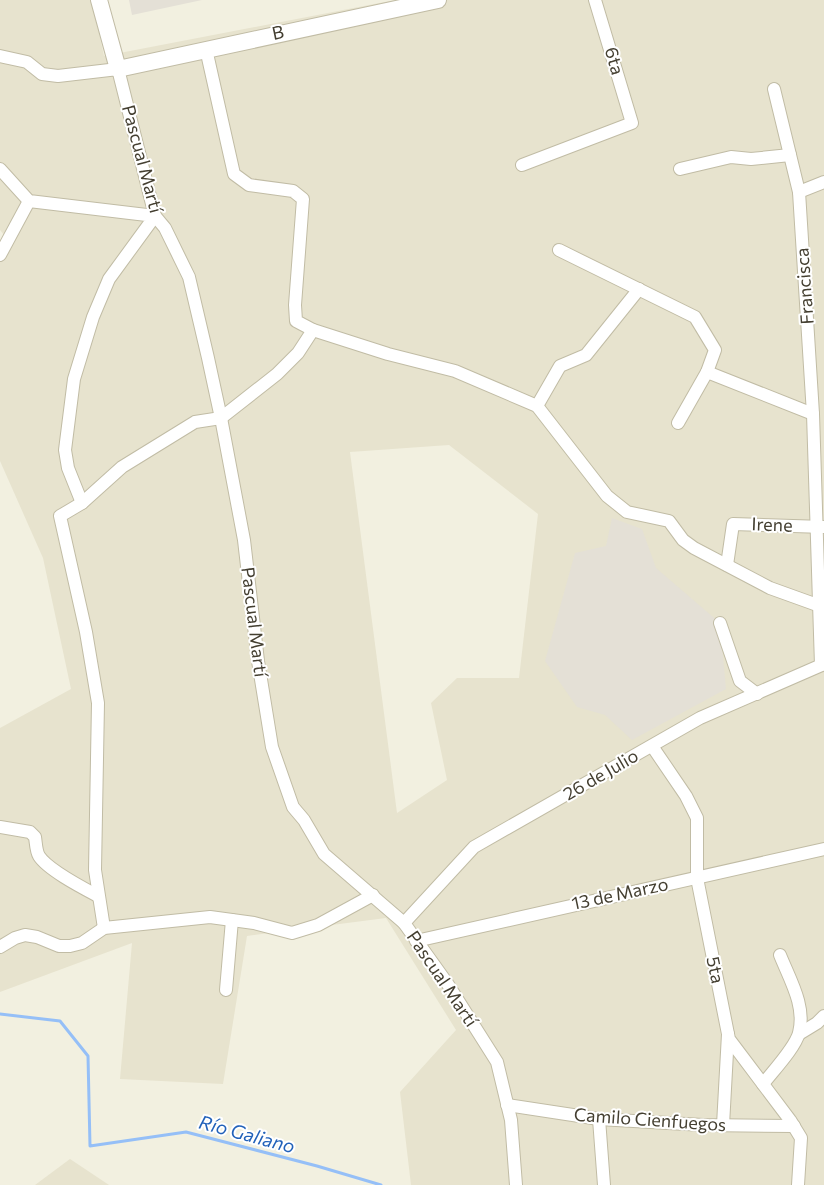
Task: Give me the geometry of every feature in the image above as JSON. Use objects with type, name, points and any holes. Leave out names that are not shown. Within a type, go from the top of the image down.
[{"type":"street","name":"Pascual Martí","points":[[99,0],[154,216],[165,228],[189,277],[221,418],[244,540],[258,661],[272,747],[293,807],[304,820],[324,854],[404,922],[447,983],[498,1062],[511,1120],[516,1185]]},
{"type":"street","name":"B","points":[[118,69],[438,0]]},
{"type":"street","name":"6ta","points":[[522,165],[632,123],[595,0]]},
{"type":"street","points":[[206,49],[234,174],[248,185],[293,191],[303,199],[295,305],[296,321],[313,330],[388,354],[455,371],[537,406],[607,496],[627,512],[669,521],[683,540],[694,548],[770,588],[820,606]]},
{"type":"street","points":[[0,56],[28,62],[42,74],[58,76],[118,69]]},
{"type":"street","name":"Francisca","points":[[774,89],[799,192],[814,414],[820,460],[820,606],[823,665]]},
{"type":"street","points":[[680,169],[731,157],[751,159],[790,155]]},
{"type":"street","points":[[0,170],[29,201],[154,216],[109,279],[93,317],[74,380],[65,450],[68,468],[82,503]]},
{"type":"street","points":[[799,192],[824,182]]},
{"type":"street","points":[[0,256],[29,201]]},
{"type":"street","points":[[559,250],[695,317],[715,350],[707,372],[678,423]]},
{"type":"street","points":[[537,406],[560,366],[586,355],[639,289]]},
{"type":"street","points":[[104,928],[95,870],[98,703],[86,632],[60,516],[82,503],[122,467],[195,422],[221,418],[277,374],[298,352],[313,330]]},
{"type":"street","points":[[707,372],[814,414]]},
{"type":"street","name":"Irene","points":[[727,565],[733,524],[821,527]]},
{"type":"street","points":[[720,623],[740,681],[757,694]]},
{"type":"street","name":"26 de Julio","points":[[404,922],[474,846],[700,718],[823,665]]},
{"type":"street","name":"5ta","points":[[652,746],[686,796],[697,818],[696,878],[729,1039],[801,1138],[798,1185]]},
{"type":"street","points":[[0,826],[30,832],[35,837],[39,855],[44,861],[71,882],[98,896]]},
{"type":"street","name":"13 de Marzo","points":[[416,941],[824,849]]},
{"type":"street","points":[[0,947],[15,938],[25,935],[37,937],[59,946],[70,946],[82,943],[104,928],[210,917],[254,923],[292,934],[318,925],[373,895]]},
{"type":"street","points":[[226,990],[232,920]]},
{"type":"street","points":[[780,955],[798,996],[801,1012],[799,1034]]},
{"type":"street","points":[[763,1084],[784,1058],[799,1034],[817,1023],[824,1016]]},
{"type":"street","points":[[723,1125],[728,1034]]},
{"type":"street","name":"Camilo Cienfuegos","points":[[507,1106],[600,1119],[723,1125],[794,1126]]},
{"type":"street","points":[[600,1119],[604,1185]]},
{"type":"shaded area","points":[[0,0],[92,0],[104,56],[395,0],[824,0],[824,1185],[411,1185],[400,1092],[456,1030],[386,918],[247,936],[223,1084],[120,1079],[132,943],[0,992],[0,728],[71,689],[43,558],[0,461],[0,246],[5,236],[0,230]],"holes":[[[449,445],[538,514],[519,678],[457,678],[431,703],[447,780],[397,813],[350,452]]]},
{"type":"shaded area","points":[[129,0],[202,0],[132,15]]},
{"type":"shaded area","points":[[612,518],[642,529],[656,568],[720,623],[726,689],[632,740],[605,715],[577,707],[545,661],[575,553],[606,546]]},
{"type":"shaded area","points":[[70,1159],[109,1185],[35,1185]]},
{"type":"waterway","name":"Río Galiano","points":[[0,1014],[60,1021],[88,1056],[90,1146],[186,1132],[317,1166],[381,1185]]}]
